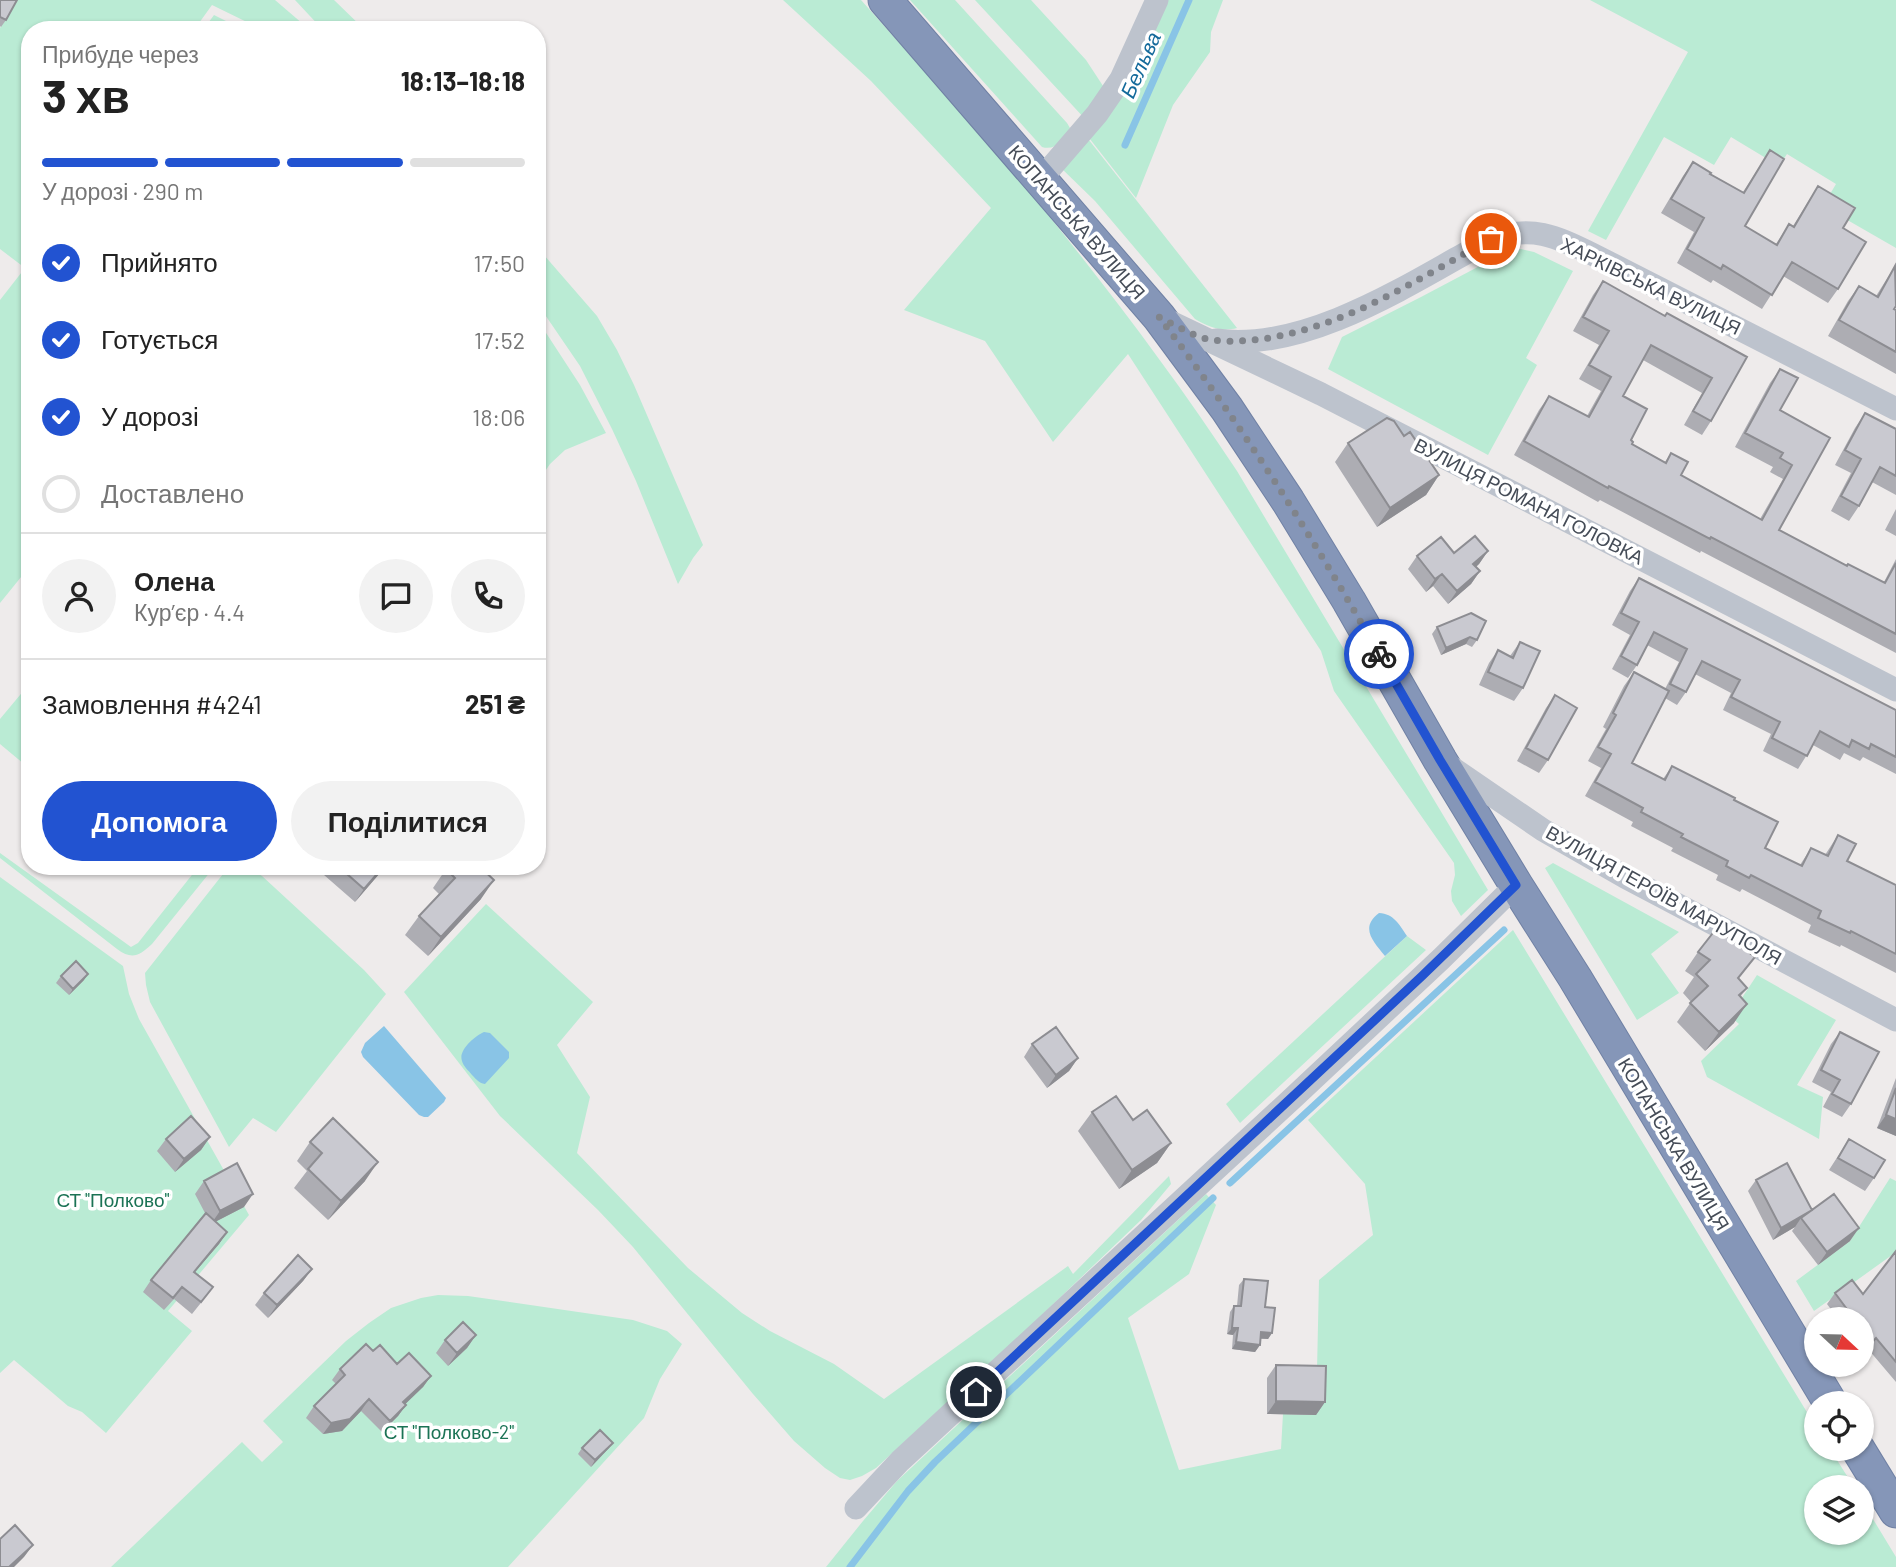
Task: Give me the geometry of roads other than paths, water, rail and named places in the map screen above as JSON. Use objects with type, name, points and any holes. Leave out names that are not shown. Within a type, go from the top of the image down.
[{"type":"highway","name":"КОПАНСЬКА ВУЛИЦЯ","points":[[885,0],[1159,317],[1219,397],[1288,501],[1349,601],[1440,760],[1575,978],[1823,1391]]},
{"type":"highway","points":[[1865,1461],[1896,1511]]},
{"type":"street","points":[[1041,179],[1097,114],[1121,79],[1157,0]]},
{"type":"street","name":"ХАРКІВСЬКА ВУЛИЦЯ","points":[[1203,338],[1249,340],[1307,330],[1360,310],[1491,239],[1522,232],[1540,233],[1592,254],[1896,409]]},
{"type":"street","name":"ВУЛИЦЯ РОМАНА ГОЛОВКА","points":[[1159,317],[1314,391],[1896,690]]},
{"type":"street","name":"ВУЛИЦЯ ГЕРОЇВ МАРІУПОЛЯ","points":[[1440,760],[1543,830],[1625,877],[1896,1020]]},
{"type":"street","points":[[856,1508],[900,1461],[1295,1096],[1516,885]]},
{"type":"water","points":[[1379,913],[1392,918],[1407,936],[1385,956],[1369,930],[1370,924]]},
{"type":"water","points":[[384,1026],[446,1098],[428,1117],[419,1115],[363,1057],[361,1052],[365,1043]]},
{"type":"water","points":[[484,1032],[490,1033],[509,1052],[509,1058],[485,1084],[478,1081],[466,1068],[461,1057],[468,1044]]},
{"type":"waterway","name":"Бельва","points":[[1125,145],[1189,0]]},
{"type":"waterway","points":[[1230,1183],[1504,930]]},
{"type":"waterway","points":[[850,1567],[908,1491],[935,1462],[1213,1198]]},
{"type":"park label","name":"СТ \"Полково\"","points":[[113,1200]]},
{"type":"park label","name":"СТ \"Полково-2\"","points":[[449,1432]]}]
